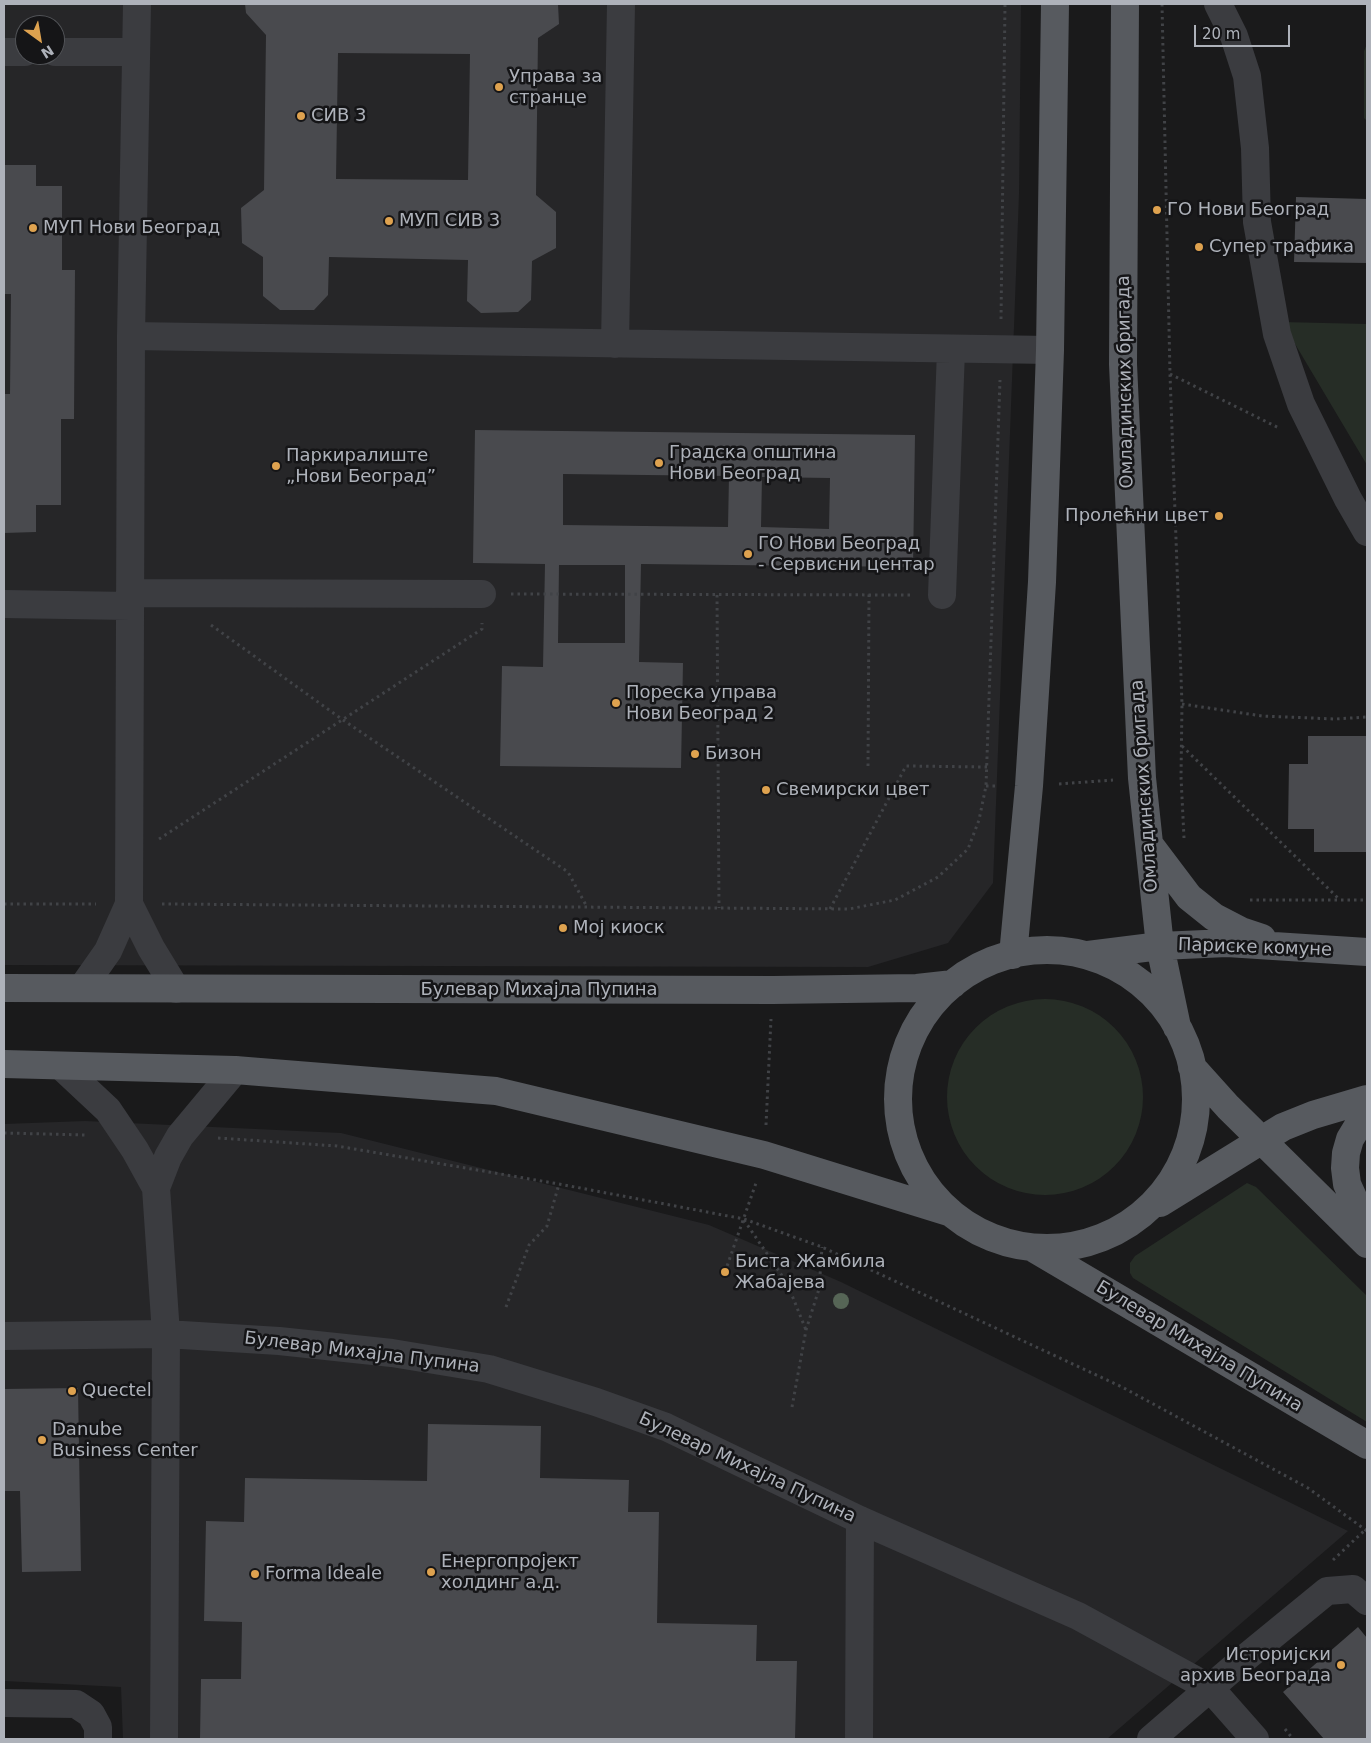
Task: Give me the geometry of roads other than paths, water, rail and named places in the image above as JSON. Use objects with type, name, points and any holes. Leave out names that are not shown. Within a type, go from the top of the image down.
[{"type":"main road","points":[[1013,954],[1028,786],[1042,582],[1050,350],[1055,4]]},
{"type":"main road","name":"Омладинских бригада","points":[[1125,4],[1123,364],[1142,778],[1160,946],[1177,1027]]},
{"type":"main road","points":[[1149,844],[1189,897],[1214,917],[1241,931],[1284,945]]},
{"type":"main road","name":"Париске комуне","points":[[1084,955],[1160,946],[1227,943],[1284,945],[1367,952]]},
{"type":"main road","points":[[1134,1220],[1156,1200],[1173,1178],[1186,1152],[1194,1124],[1196,1096],[1192,1067],[1177,1027],[1164,1007],[1141,984],[1107,963],[1084,955],[1049,951],[1013,954],[985,964],[953,984],[934,1002],[919,1023],[908,1046],[901,1071],[898,1097],[899,1123],[905,1148],[916,1172],[930,1193],[948,1212],[974,1230],[1002,1242],[1032,1248],[1059,1248],[1085,1243],[1110,1234],[1134,1220],[1261,1139],[1283,1127],[1313,1115],[1367,1099]]},
{"type":"main road","name":"Булевар Михајла Пупина","points":[[4,988],[753,990],[917,988],[953,984]]},
{"type":"main road","points":[[4,1064],[236,1070],[496,1091],[764,1155],[948,1212]]},
{"type":"main road","points":[[1192,1067],[1228,1107],[1367,1244]]},
{"type":"main road","points":[[1367,1111],[1350,1139],[1346,1153],[1345,1168],[1347,1184],[1367,1228]]},
{"type":"main road","name":"Булевар Михајла Пупина","points":[[1032,1248],[1367,1446]]},
{"type":"street","points":[[82,988],[108,951],[129,904],[131,336],[137,4]]},
{"type":"street","points":[[614,344],[621,4]]},
{"type":"street","points":[[1218,4],[1234,36],[1246,76],[1255,148],[1258,222],[1277,334],[1301,404],[1348,499],[1367,532]]},
{"type":"street","points":[[65,52],[136,52]]},
{"type":"street","points":[[131,336],[951,350],[1050,350]]},
{"type":"street","points":[[942,595],[951,350]]},
{"type":"street","points":[[4,604],[482,594]]},
{"type":"street","points":[[129,904],[151,948],[176,988]]},
{"type":"street","points":[[61,1066],[108,1110],[126,1135],[156,1188]]},
{"type":"street","points":[[164,1739],[166,1334],[156,1188],[168,1157],[180,1136],[236,1070]]},
{"type":"street","name":"Булевар Михајла Пупина","points":[[4,1336],[166,1334],[308,1344],[392,1353],[489,1369],[596,1402],[666,1427],[860,1520],[1078,1616],[1210,1688],[1255,1739]]},
{"type":"street","points":[[859,1739],[860,1520]]},
{"type":"street","points":[[1151,1739],[1327,1590],[1353,1589],[1367,1601]]},
{"type":"street","points":[[4,1703],[76,1704],[91,1714],[98,1727],[98,1739]]},
{"type":"place","name":"Управа за странце","points":[[499,87]]},
{"type":"place","name":"СИВ 3","points":[[301,116]]},
{"type":"place","name":"ГО Нови Београд","points":[[1157,210]]},
{"type":"place","name":"МУП СИВ 3","points":[[389,221]]},
{"type":"place","name":"МУП Нови Београд","points":[[33,228]]},
{"type":"place","name":"Супер трафика","points":[[1199,247]]},
{"type":"place","name":"Градска општина Нови Београд","points":[[659,463]]},
{"type":"place","name":"Паркиралиште „Нови Београд”","points":[[276,466]]},
{"type":"place","name":"Пролећни цвет","points":[[1219,516]]},
{"type":"place","name":"ГО Нови Београд - Сервисни центар","points":[[748,554]]},
{"type":"place","name":"Пореска управа Нови Београд 2","points":[[616,703]]},
{"type":"place","name":"Бизон","points":[[695,754]]},
{"type":"place","name":"Свемирски цвет","points":[[766,790]]},
{"type":"place","name":"Мој киоск","points":[[563,928]]},
{"type":"place","name":"Биста Жамбила Жабајева","points":[[725,1272]]},
{"type":"place","name":"Quectel","points":[[72,1391]]},
{"type":"place","name":"Danube Business Center","points":[[42,1440]]},
{"type":"place","name":"Енергопројект холдинг а.д.","points":[[431,1572]]},
{"type":"place","name":"Forma Ideale","points":[[255,1574]]},
{"type":"place","name":"Историјски архив Београда","points":[[1341,1665]]}]
